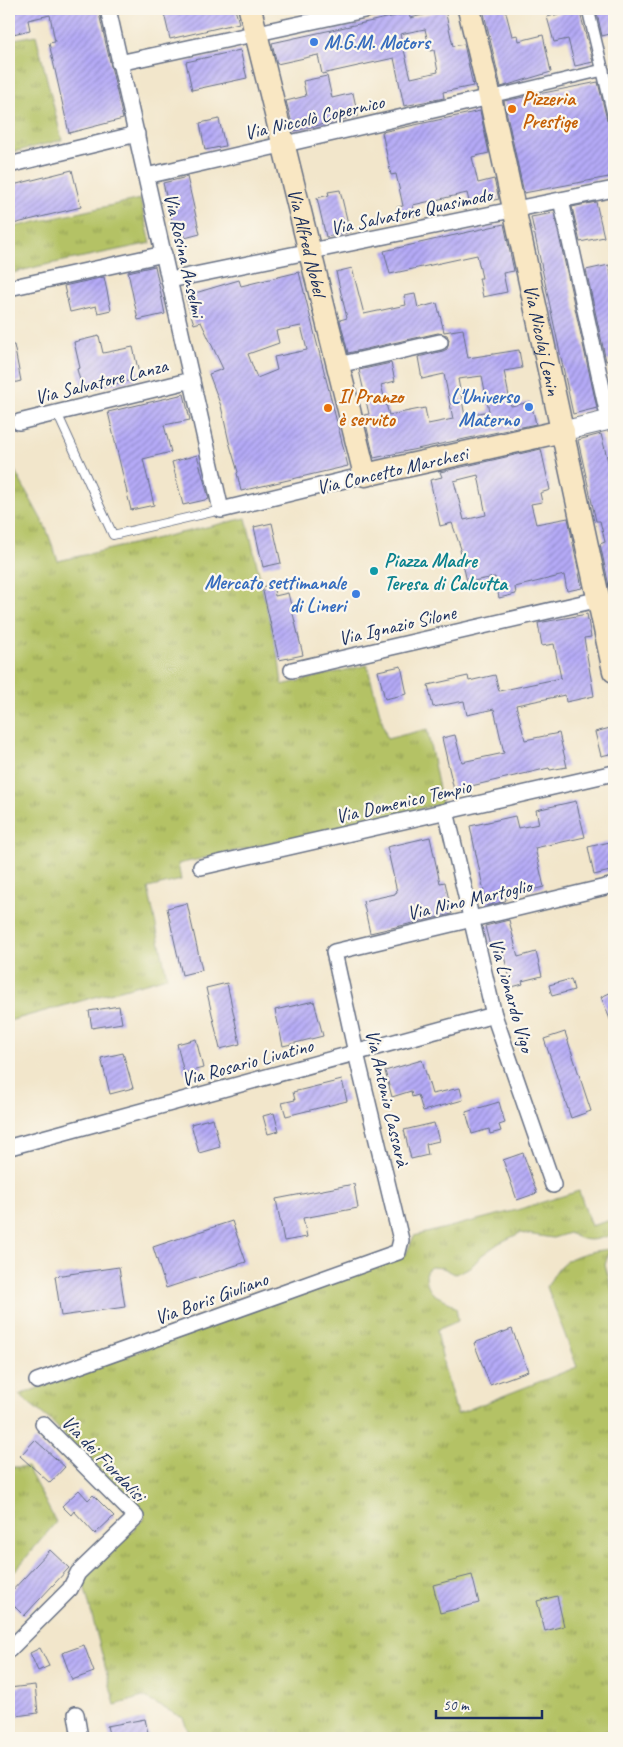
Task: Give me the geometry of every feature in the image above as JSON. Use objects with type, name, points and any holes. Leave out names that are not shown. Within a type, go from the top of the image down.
[{"type":"main road","name":"Via Alfred Nobel","points":[[250,9],[365,475]]},
{"type":"main road","name":"Via Nicolaj Lenin","points":[[469,9],[600,599],[614,671]]},
{"type":"main road","name":"Via Concetto Marchesi","points":[[365,475],[563,431]]},
{"type":"street","name":"Via Rosina Anselmi","points":[[108,9],[221,510]]},
{"type":"street","points":[[119,63],[369,9]]},
{"type":"street","points":[[588,9],[614,118]]},
{"type":"street","points":[[490,97],[603,70]]},
{"type":"street","name":"Via Niccolò Copernico","points":[[146,176],[490,97]]},
{"type":"street","points":[[9,165],[137,134]]},
{"type":"street","name":"Via Salvatore Quasimodo","points":[[170,280],[614,189]]},
{"type":"street","points":[[561,200],[611,420],[563,431]]},
{"type":"street","points":[[9,288],[164,254]]},
{"type":"street","points":[[338,365],[440,342]]},
{"type":"street","name":"Via Salvatore Lanza","points":[[20,422],[192,380]]},
{"type":"street","name":"Via Concetto Marchesi","points":[[221,510],[365,475]]},
{"type":"street","name":"Via Ignazio Silone","points":[[292,670],[600,599]]},
{"type":"street","name":"Via Domenico Tempio","points":[[201,867],[614,773]]},
{"type":"street","name":"Via Lionardo Vigo","points":[[446,812],[494,1015],[552,1185]]},
{"type":"street","name":"Via Nino Martoglio","points":[[334,952],[614,885]]},
{"type":"street","name":"Via Antonio Cassarà","points":[[334,952],[401,1240],[398,1252]]},
{"type":"street","name":"Via Rosario Livatino","points":[[10,1147],[494,1015]]},
{"type":"street","name":"Via Boris Giuliano","points":[[37,1382],[398,1252]]},
{"type":"street","name":"Via dei Fiordalisi","points":[[9,1650],[70,1589],[78,1573],[136,1517],[43,1424]]},
{"type":"street","points":[[76,1714],[80,1738]]},
{"type":"lane","points":[[57,413],[113,535],[221,510]]},
{"type":"green space","points":[[36,35],[62,140],[9,153],[9,40]]},
{"type":"green space","points":[[140,199],[151,243],[9,274],[9,228]]},
{"type":"green space","points":[[9,460],[46,528],[58,561],[246,518],[279,660],[282,685],[367,665],[387,739],[427,729],[442,804],[178,864],[181,880],[148,888],[167,977],[9,1021]]},
{"type":"green space","points":[[579,1191],[591,1226],[614,1219],[614,1234],[586,1240],[569,1233],[553,1238],[520,1233],[499,1243],[482,1255],[471,1267],[455,1274],[443,1268],[431,1267],[426,1271],[428,1286],[431,1291],[456,1308],[458,1321],[437,1330],[444,1367],[457,1414],[577,1367],[547,1287],[558,1268],[565,1262],[584,1254],[610,1249],[605,1265],[614,1297],[614,1738],[191,1738],[183,1718],[143,1697],[115,1705],[83,1581],[145,1518],[50,1420],[19,1395],[406,1254],[414,1236],[517,1210]]},
{"type":"green space","points":[[9,1467],[27,1467],[56,1522],[9,1578]]},
{"type":"building","points":[[9,9],[98,9],[123,119],[69,133],[49,43],[55,42],[50,15],[28,20],[30,30],[9,35]]},
{"type":"building","points":[[163,9],[235,9],[239,23],[170,39]]},
{"type":"building","points":[[483,9],[505,9],[512,36],[518,35],[519,41],[543,35],[551,72],[501,87]]},
{"type":"building","points":[[562,9],[579,9],[593,62],[575,66],[568,39],[554,42],[547,17],[563,13]]},
{"type":"building","points":[[614,9],[614,33],[602,36],[597,13]]},
{"type":"building","points":[[445,10],[453,46],[464,44],[473,86],[443,92],[444,98],[404,106],[394,58],[322,74],[318,55],[277,64],[272,43],[409,13],[410,18]],"holes":[[[425,29],[430,51],[434,50],[438,72],[411,78],[400,34]]]},
{"type":"building","points":[[240,50],[247,78],[192,90],[186,62]]},
{"type":"building","points":[[327,76],[332,98],[353,93],[358,116],[294,131],[286,101],[306,96],[303,81]]},
{"type":"building","points":[[598,82],[614,140],[614,176],[524,193],[504,101]]},
{"type":"building","points":[[480,111],[489,153],[472,157],[478,183],[494,179],[499,199],[470,205],[467,193],[413,205],[415,216],[400,219],[397,207],[403,206],[396,174],[391,175],[382,132]]},
{"type":"building","points":[[219,119],[225,146],[205,150],[200,123]]},
{"type":"building","points":[[72,170],[81,207],[9,225],[9,186]]},
{"type":"building","points":[[187,177],[200,234],[185,238],[185,235],[176,237],[163,183]]},
{"type":"building","points":[[340,190],[350,232],[326,237],[317,198],[329,195],[328,192]]},
{"type":"building","points":[[596,202],[604,237],[580,242],[572,207]]},
{"type":"building","points":[[554,213],[597,408],[573,414],[531,217]]},
{"type":"building","points":[[504,224],[514,271],[503,273],[507,292],[483,297],[479,278],[482,278],[477,255],[390,274],[384,251]]},
{"type":"building","points":[[609,265],[614,290],[614,359],[606,361],[586,270]]},
{"type":"building","points":[[155,266],[165,314],[138,320],[128,272]]},
{"type":"building","points":[[352,268],[364,314],[406,305],[404,296],[415,294],[418,308],[437,303],[444,332],[463,329],[468,358],[519,350],[522,368],[504,371],[511,406],[531,402],[536,424],[374,458],[364,415],[369,414],[359,370],[391,363],[395,381],[381,385],[389,415],[425,408],[428,424],[453,419],[444,374],[422,379],[418,357],[447,349],[449,340],[447,335],[438,333],[348,353],[340,320],[347,318],[336,272]],"holes":[[[482,376],[489,411],[465,416],[458,379]]]},
{"type":"building","points":[[299,272],[348,466],[241,491],[221,406],[209,374],[223,369],[201,322],[194,324],[185,296],[239,280],[241,286]],"holes":[[[301,326],[307,350],[274,357],[277,370],[257,378],[248,354],[279,343],[276,331]]]},
{"type":"building","points":[[104,277],[111,310],[98,313],[96,306],[70,312],[64,286]]},
{"type":"building","points":[[99,336],[103,353],[133,347],[140,378],[83,392],[77,369],[80,368],[74,342]]},
{"type":"building","points":[[9,345],[14,345],[21,381],[9,384]]},
{"type":"building","points":[[184,394],[190,420],[164,425],[171,452],[143,459],[154,505],[131,510],[108,412]]},
{"type":"building","points":[[601,434],[612,477],[614,476],[614,585],[609,586],[600,544],[605,542],[600,521],[596,521],[578,440]]},
{"type":"building","points":[[541,449],[550,490],[540,493],[542,502],[531,504],[536,524],[568,518],[582,588],[567,591],[564,575],[515,587],[516,594],[499,598],[495,577],[467,582],[461,549],[452,523],[440,526],[430,480],[442,477],[440,472]],"holes":[[[478,475],[486,515],[464,520],[454,481]]]},
{"type":"building","points":[[197,455],[209,499],[183,505],[172,462]]},
{"type":"building","points":[[272,523],[281,563],[263,567],[254,527]]},
{"type":"building","points":[[273,584],[275,596],[288,593],[303,655],[279,660],[262,587]]},
{"type":"building","points":[[587,614],[591,637],[584,638],[594,696],[566,702],[565,695],[516,705],[525,740],[559,733],[567,767],[550,770],[549,768],[454,790],[442,738],[455,735],[462,762],[504,753],[494,709],[467,715],[464,701],[433,707],[428,685],[468,676],[469,681],[495,675],[499,691],[561,678],[554,644],[542,646],[538,623]]},
{"type":"building","points":[[401,666],[407,694],[385,699],[378,671]]},
{"type":"building","points":[[614,727],[614,753],[601,756],[595,732]]},
{"type":"building","points":[[576,801],[585,837],[535,848],[544,887],[505,896],[505,901],[487,906],[470,826],[515,816],[518,828],[539,824],[536,810]]},
{"type":"building","points":[[430,837],[440,883],[445,882],[452,914],[370,933],[363,901],[397,892],[387,847]]},
{"type":"building","points":[[614,841],[614,861],[608,863],[610,871],[594,875],[588,847]]},
{"type":"building","points":[[187,903],[202,970],[182,975],[167,908]]},
{"type":"building","points":[[509,920],[518,957],[536,952],[542,976],[522,981],[523,984],[512,987],[502,949],[494,951],[493,945],[490,946],[485,926]]},
{"type":"building","points":[[571,979],[574,990],[552,996],[549,985]]},
{"type":"building","points":[[227,983],[240,1044],[220,1049],[206,988]]},
{"type":"building","points":[[614,991],[614,1029],[601,997]]},
{"type":"building","points":[[314,1001],[323,1036],[283,1046],[275,1010]]},
{"type":"building","points":[[119,1006],[122,1023],[92,1028],[89,1011]]},
{"type":"building","points":[[565,1032],[591,1111],[571,1118],[544,1039]]},
{"type":"building","points":[[196,1039],[203,1068],[184,1073],[177,1044]]},
{"type":"building","points":[[123,1053],[133,1088],[110,1094],[101,1058]]},
{"type":"building","points":[[422,1060],[432,1094],[460,1088],[463,1100],[423,1111],[418,1095],[412,1097],[411,1091],[392,1097],[385,1071]]},
{"type":"building","points":[[342,1080],[347,1101],[286,1116],[282,1103],[295,1100],[293,1092]]},
{"type":"building","points":[[499,1102],[505,1123],[499,1125],[501,1131],[490,1134],[489,1129],[472,1134],[466,1112]]},
{"type":"building","points":[[274,1113],[279,1131],[268,1134],[263,1116]]},
{"type":"building","points":[[213,1118],[220,1147],[199,1153],[191,1124]]},
{"type":"building","points":[[434,1123],[439,1141],[426,1144],[428,1155],[411,1159],[404,1130]]},
{"type":"building","points":[[523,1153],[537,1193],[517,1200],[503,1160]]},
{"type":"building","points":[[354,1184],[358,1208],[303,1218],[307,1237],[284,1241],[276,1199]]},
{"type":"building","points":[[232,1221],[246,1262],[166,1288],[153,1247]]},
{"type":"building","points":[[119,1267],[125,1307],[61,1316],[55,1276]]},
{"type":"building","points":[[512,1329],[528,1371],[490,1385],[474,1343]]},
{"type":"building","points":[[35,1440],[65,1467],[50,1483],[20,1456]]},
{"type":"building","points":[[79,1490],[88,1500],[93,1495],[114,1516],[95,1534],[74,1511],[71,1515],[62,1506]]},
{"type":"building","points":[[50,1550],[69,1568],[24,1616],[9,1601],[9,1594]]},
{"type":"building","points":[[472,1575],[479,1603],[440,1613],[433,1585]]},
{"type":"building","points":[[557,1596],[564,1626],[545,1631],[537,1601]]},
{"type":"building","points":[[84,1645],[94,1672],[72,1680],[62,1653]]},
{"type":"building","points":[[40,1648],[49,1666],[38,1671],[30,1653]]},
{"type":"building","points":[[35,1685],[38,1713],[9,1717],[9,1688]]},
{"type":"building","points":[[145,1719],[149,1738],[110,1738],[107,1726]]},
{"type":"place","name":"M.G.M. Motors","points":[[314,42]]},
{"type":"place","name":"Pizzeria Prestige","points":[[512,109]]},
{"type":"place","name":"L'Universo Materno","points":[[529,407]]},
{"type":"place","name":"Il Pranzo è servito","points":[[328,408]]},
{"type":"place","name":"Piazza Madre Teresa di Calcutta","points":[[374,571]]},
{"type":"place","name":"Mercato settimanale di Lineri","points":[[356,594]]}]
